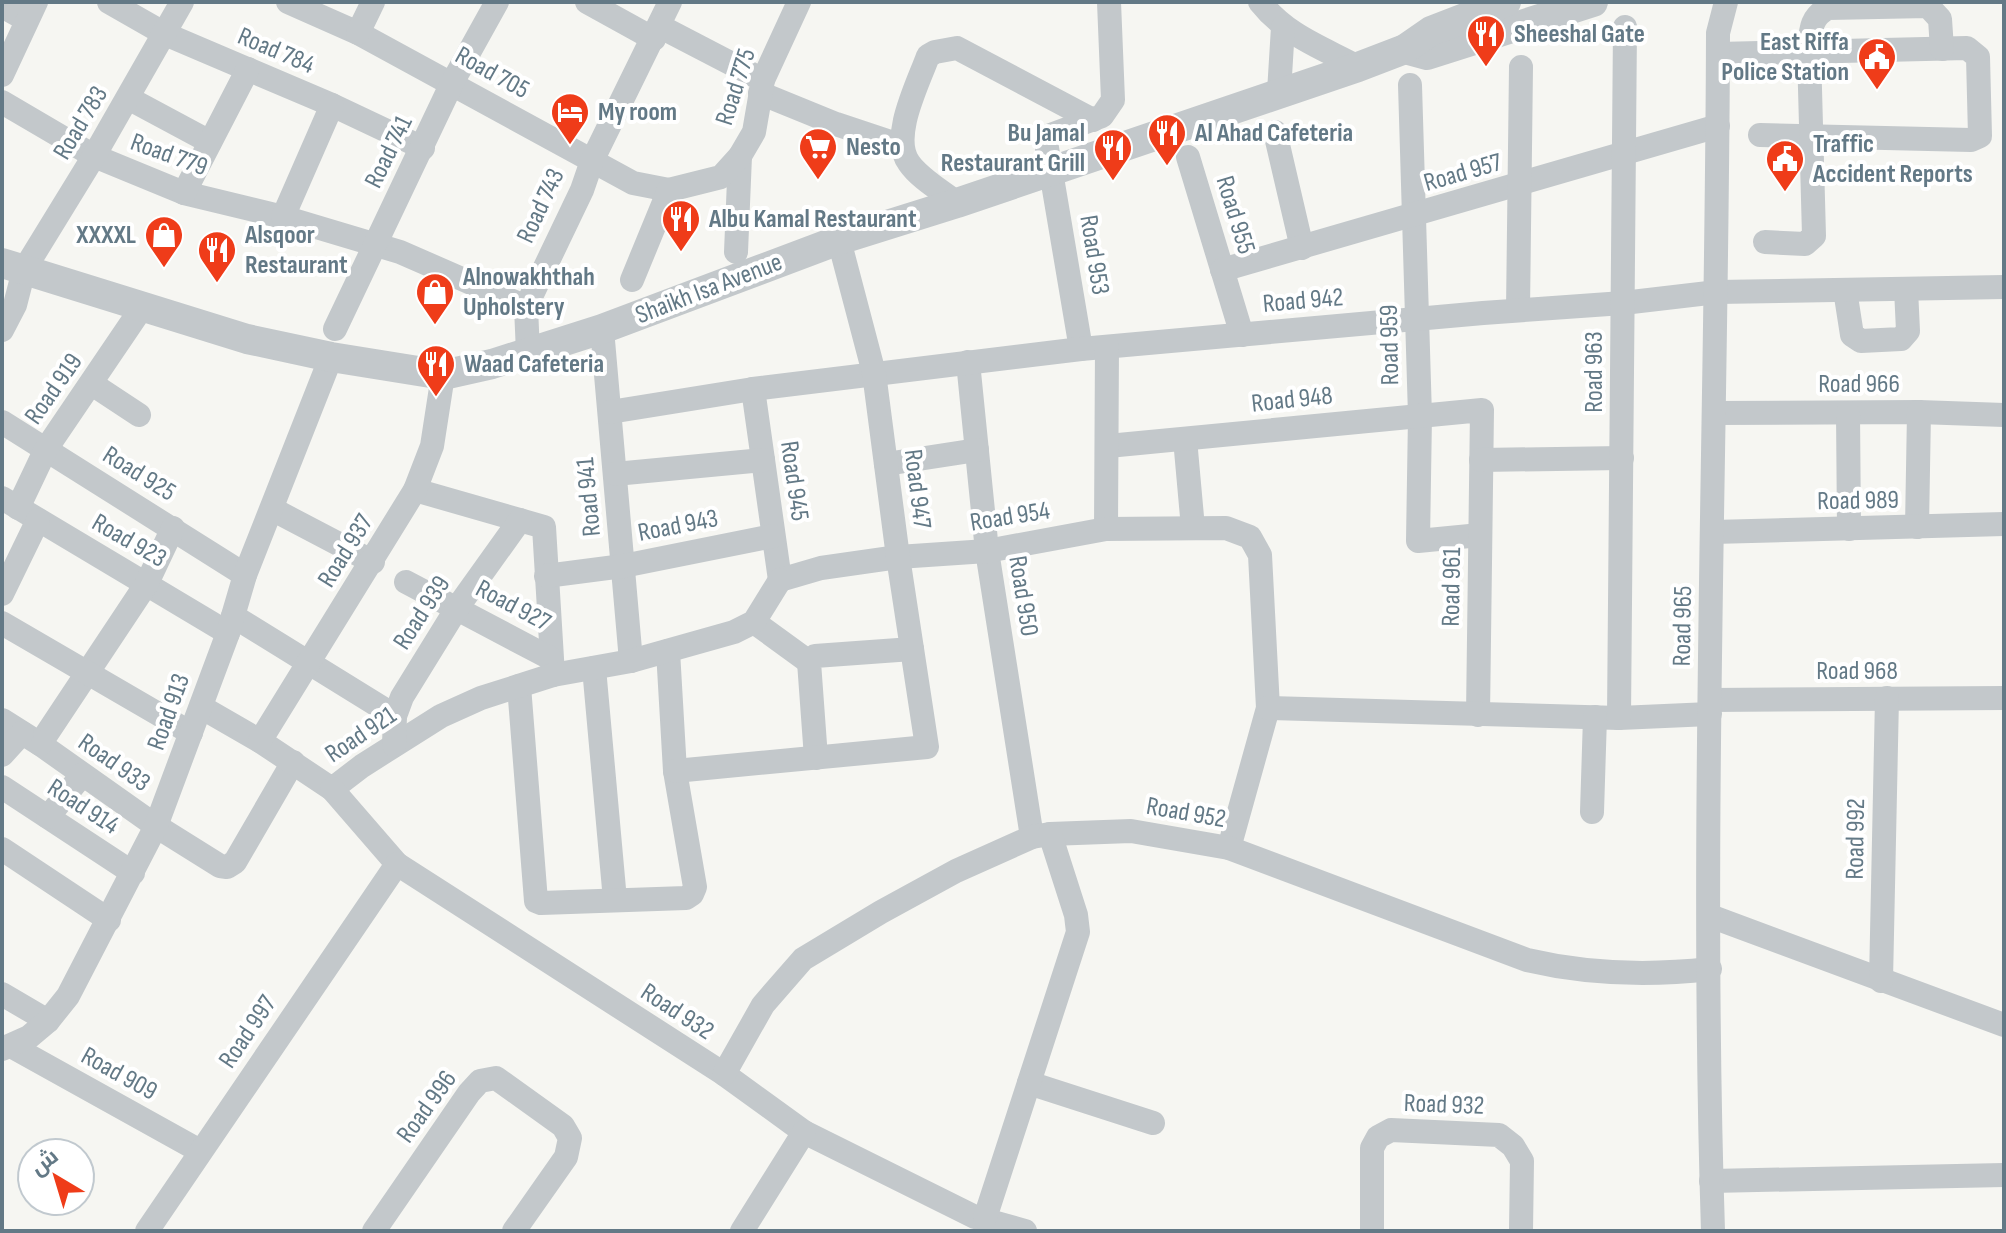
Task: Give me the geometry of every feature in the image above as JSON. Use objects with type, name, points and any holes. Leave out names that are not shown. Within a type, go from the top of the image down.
[{"type":"street","name":"Road 784","points":[[109,2],[165,34],[332,105],[423,148]]},
{"type":"street","name":"Road 783","points":[[2,330],[15,305],[13,266],[94,156],[182,2]]},
{"type":"street","points":[[358,33],[373,2]]},
{"type":"street","name":"Road 741","points":[[333,343],[375,243],[452,83],[497,2]]},
{"type":"street","points":[[587,2],[656,32],[836,124],[902,146]]},
{"type":"street","name":"Road 743","points":[[528,353],[524,322],[526,307],[582,190],[592,161],[670,2]]},
{"type":"street","name":"Road 775","points":[[669,190],[721,177],[740,156],[754,132],[762,86],[799,2]]},
{"type":"street","points":[[957,203],[910,165],[902,151],[902,131],[928,56],[957,48],[1093,120],[1102,116],[1113,100],[1109,2]]},
{"type":"street","points":[[1260,2],[1283,27],[1332,56],[1358,67]]},
{"type":"street","name":"Shaikh Isa Avenue","points":[[13,266],[247,339],[333,343],[443,375],[528,353],[602,329],[839,240],[1358,67],[1405,49],[1431,31],[1506,2]]},
{"type":"street","name":"Shaikh Isa Avenue","points":[[1405,49],[1427,55],[1593,2]]},
{"type":"street","name":"Road 965","points":[[1707,2],[1718,44]]},
{"type":"street","name":"Road 965","points":[[1713,1226],[1710,707],[1718,44],[1726,2]]},
{"type":"street","name":"Road 705","points":[[297,4],[452,83],[633,183],[669,190]]},
{"type":"street","points":[[2,6],[31,11],[2,75]]},
{"type":"street","points":[[1765,242],[1805,244],[1814,236],[1809,52],[1812,26],[1817,14],[1828,8],[1928,6],[1940,19],[1942,49]]},
{"type":"street","points":[[1279,92],[1283,27]]},
{"type":"street","name":"Road 963","points":[[1619,718],[1625,27]]},
{"type":"street","points":[[1718,44],[1809,52],[1967,48],[1978,57],[1980,136],[1971,140],[1760,135]]},
{"type":"street","points":[[1518,310],[1521,67]]},
{"type":"street","points":[[184,193],[248,69]]},
{"type":"street","name":"Road 959","points":[[1410,85],[1420,416],[1418,541],[1480,535]]},
{"type":"street","points":[[128,98],[210,142]]},
{"type":"street","name":"Road 779","points":[[2,102],[94,156],[184,193],[375,243],[526,307]]},
{"type":"street","points":[[283,217],[332,105]]},
{"type":"street","name":"Road 953","points":[[1081,349],[1063,166],[1046,142],[1048,136],[1093,120]]},
{"type":"street","name":"Road 957","points":[[1222,270],[1718,126]]},
{"type":"street","points":[[1275,132],[1302,248]]},
{"type":"street","points":[[736,252],[740,156]]},
{"type":"street","name":"Road 955","points":[[1188,157],[1242,335]]},
{"type":"street","points":[[632,280],[669,190]]},
{"type":"street","name":"Road 947","points":[[816,758],[927,747],[874,373],[839,240]]},
{"type":"street","name":"Road 942","points":[[610,412],[753,389],[1081,349],[1623,303],[1717,292],[2004,287]]},
{"type":"street","points":[[1845,290],[1852,335],[1861,341],[1901,339],[1904,336],[1908,331],[1906,289]]},
{"type":"street","name":"Road 919","points":[[2,594],[19,509],[46,449],[143,306]]},
{"type":"street","name":"Road 941","points":[[602,329],[631,661]]},
{"type":"street","name":"Road 913","points":[[6,1048],[48,1021],[68,996],[156,826],[201,707],[245,575],[333,343]]},
{"type":"street","points":[[1106,529],[1107,347]]},
{"type":"street","name":"Road 950","points":[[968,362],[987,551],[1041,836],[1076,915],[1078,932],[985,1218]]},
{"type":"street","name":"Road 937","points":[[260,741],[415,490],[432,446],[443,375]]},
{"type":"street","points":[[92,384],[139,415]]},
{"type":"street","name":"Road 945","points":[[753,389],[780,580]]},
{"type":"street","name":"Road 948","points":[[1108,446],[1482,410]]},
{"type":"street","name":"Road 961","points":[[1478,715],[1482,410]]},
{"type":"street","points":[[1917,527],[1919,412]]},
{"type":"street","name":"Road 966","points":[[1715,413],[1919,412],[2004,415]]},
{"type":"street","points":[[1848,413],[1849,529]]},
{"type":"street","name":"Road 925","points":[[2,422],[245,575]]},
{"type":"street","points":[[1185,439],[1193,528]]},
{"type":"street","points":[[886,464],[977,450]]},
{"type":"street","points":[[1481,460],[1622,458]]},
{"type":"street","points":[[615,474],[763,460]]},
{"type":"street","points":[[415,490],[544,527],[552,667]]},
{"type":"street","name":"Road 923","points":[[19,509],[147,583],[308,664],[395,716]]},
{"type":"street","points":[[272,509],[373,562]]},
{"type":"street","name":"Road 939","points":[[394,745],[395,716],[402,697],[457,608],[520,520]]},
{"type":"street","name":"Road 989","points":[[1713,532],[2004,524]]},
{"type":"street","name":"Road 933","points":[[173,528],[147,583],[89,673],[21,732],[156,826],[220,866],[227,867],[235,862],[293,762]]},
{"type":"street","name":"Road 954","points":[[780,580],[821,568],[898,557],[987,551],[1106,529],[1226,528],[1250,537],[1260,555],[1268,708]]},
{"type":"street","name":"Road 943","points":[[546,576],[623,566],[773,536]]},
{"type":"street","points":[[780,580],[754,622],[809,662]]},
{"type":"street","name":"Road 927","points":[[406,582],[457,608],[552,667]]},
{"type":"street","name":"Road 921","points":[[201,707],[260,741],[332,789],[441,716],[481,698],[519,686],[552,667],[594,668],[631,661],[734,632],[754,622]]},
{"type":"street","points":[[2,623],[191,733]]},
{"type":"street","points":[[675,771],[816,758],[809,662],[815,656],[912,649]]},
{"type":"street","points":[[519,686],[533,896],[536,901],[686,898],[695,887],[675,771],[668,651]]},
{"type":"street","points":[[594,668],[615,900]]},
{"type":"street","name":"Road 968","points":[[1710,707],[1887,698],[2004,698]]},
{"type":"street","name":"Road 992","points":[[1881,981],[1887,698]]},
{"type":"street","points":[[1229,848],[1268,708],[1619,718],[1710,707]]},
{"type":"street","points":[[1592,812],[1595,717]]},
{"type":"street","points":[[2,755],[21,732]]},
{"type":"street","points":[[48,817],[82,775]]},
{"type":"street","name":"Road 914","points":[[2,787],[133,873]]},
{"type":"street","name":"Road 932","points":[[332,789],[397,864],[724,1074],[804,1132],[975,1217],[1025,1231]]},
{"type":"street","name":"Road 952","points":[[724,1074],[763,1005],[803,959],[956,871],[1041,836],[1131,831],[1229,848],[1527,960],[1586,971],[1666,974],[1710,969]]},
{"type":"street","points":[[2,849],[109,920]]},
{"type":"street","name":"Road 997","points":[[147,1231],[397,864]]},
{"type":"street","points":[[1710,916],[2004,1025]]},
{"type":"street","points":[[2,994],[48,1021]]},
{"type":"street","name":"Road 909","points":[[6,1048],[200,1151]]},
{"type":"street","name":"Road 996","points":[[374,1231],[469,1093],[480,1081],[496,1078],[563,1126],[570,1138],[566,1157],[514,1231]]},
{"type":"street","points":[[1029,1083],[1153,1123]]},
{"type":"street","name":"Road 932","points":[[1372,1231],[1372,1148],[1378,1137],[1391,1130],[1499,1135],[1513,1146],[1522,1161],[1521,1231]]},
{"type":"street","points":[[742,1231],[804,1132]]},
{"type":"street","points":[[1711,1181],[2004,1175]]},
{"type":"place","name":"Sheeshal Gate","points":[[1486,68]]},
{"type":"place","name":"East Riffa Police Station","points":[[1877,91]]},
{"type":"place","name":"My room","points":[[570,146]]},
{"type":"place","name":"Al Ahad Cafeteria","points":[[1167,167]]},
{"type":"place","name":"Nesto","points":[[818,181]]},
{"type":"place","name":"Bu Jamal Restaurant Grill","points":[[1113,182]]},
{"type":"place","name":"Traffic Accident Reports","points":[[1785,193]]},
{"type":"place","name":"Albu Kamal Restaurant","points":[[681,253]]},
{"type":"place","name":"XXXXL","points":[[164,269]]},
{"type":"place","name":"Alsqoor Restaurant","points":[[217,284]]},
{"type":"place","name":"Alnowakhthah Upholstery","points":[[435,326]]},
{"type":"place","name":"Waad Cafeteria","points":[[436,398]]}]
